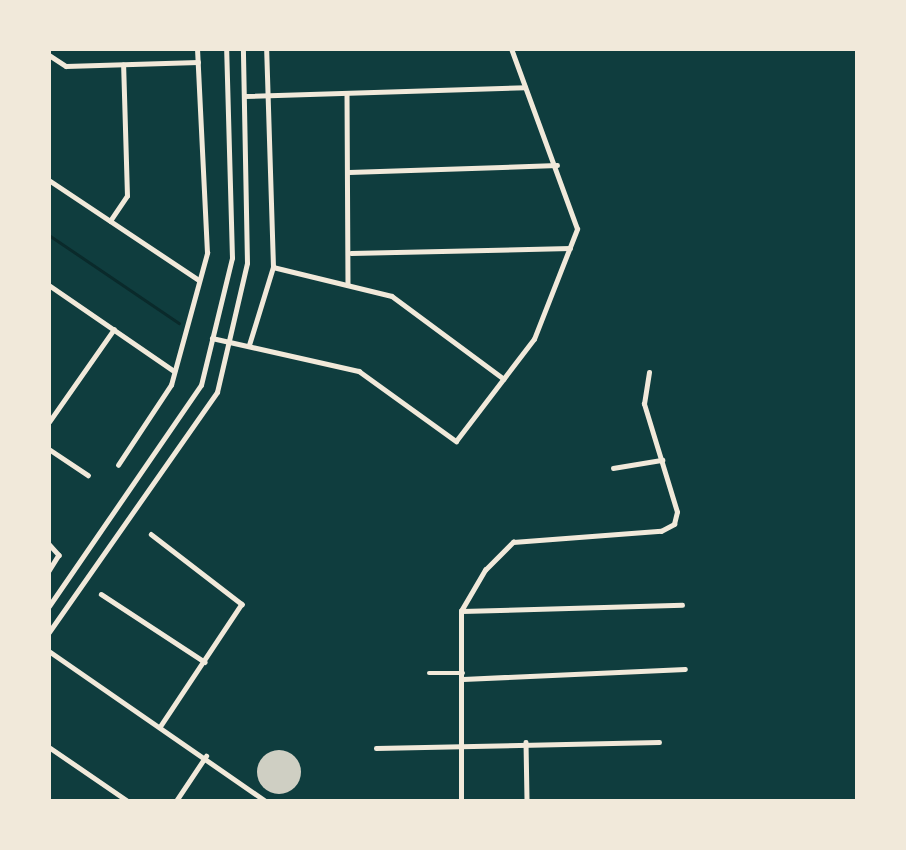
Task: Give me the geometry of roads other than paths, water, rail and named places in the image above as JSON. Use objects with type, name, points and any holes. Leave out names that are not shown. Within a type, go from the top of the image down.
[{"type":"street","points":[[118,465],[174,371],[207,253],[197,49]]},
{"type":"street","points":[[49,606],[195,399],[232,258],[226,49]]},
{"type":"street","points":[[49,632],[213,402],[247,263],[243,49]]},
{"type":"street","points":[[249,346],[273,267],[267,49]]},
{"type":"street","points":[[212,338],[359,371],[456,442],[534,339],[570,248],[576,217],[511,49]]},
{"type":"street","points":[[49,55],[66,66],[198,62]]},
{"type":"street","points":[[110,221],[127,196],[123,65]]},
{"type":"street","points":[[245,96],[525,87]]},
{"type":"street","points":[[347,93],[351,253],[348,285]]},
{"type":"street","points":[[349,172],[557,165]]},
{"type":"street","points":[[49,180],[200,280]]},
{"type":"street","points":[[351,253],[570,248]]},
{"type":"street","points":[[273,267],[391,296],[503,379]]},
{"type":"street","points":[[49,285],[174,371]]},
{"type":"street","points":[[49,422],[114,329]]},
{"type":"street","points":[[461,801],[461,611],[485,570],[513,542],[661,531],[674,524],[677,512],[644,404],[649,372]]},
{"type":"street","points":[[49,449],[88,475]]},
{"type":"street","points":[[613,468],[662,460]]},
{"type":"street","points":[[151,534],[242,604],[161,726]]},
{"type":"street","points":[[49,544],[59,555],[49,571]]},
{"type":"street","points":[[101,594],[205,662]]},
{"type":"street","points":[[461,611],[682,605]]},
{"type":"street","points":[[49,651],[205,756],[266,801]]},
{"type":"street","points":[[429,673],[463,676],[685,669]]},
{"type":"street","points":[[526,742],[527,801]]},
{"type":"street","points":[[376,748],[526,742],[659,742]]},
{"type":"street","points":[[49,747],[128,801]]},
{"type":"street","points":[[176,801],[205,756]]},
{"type":"waterway","points":[[49,235],[179,323]]}]
